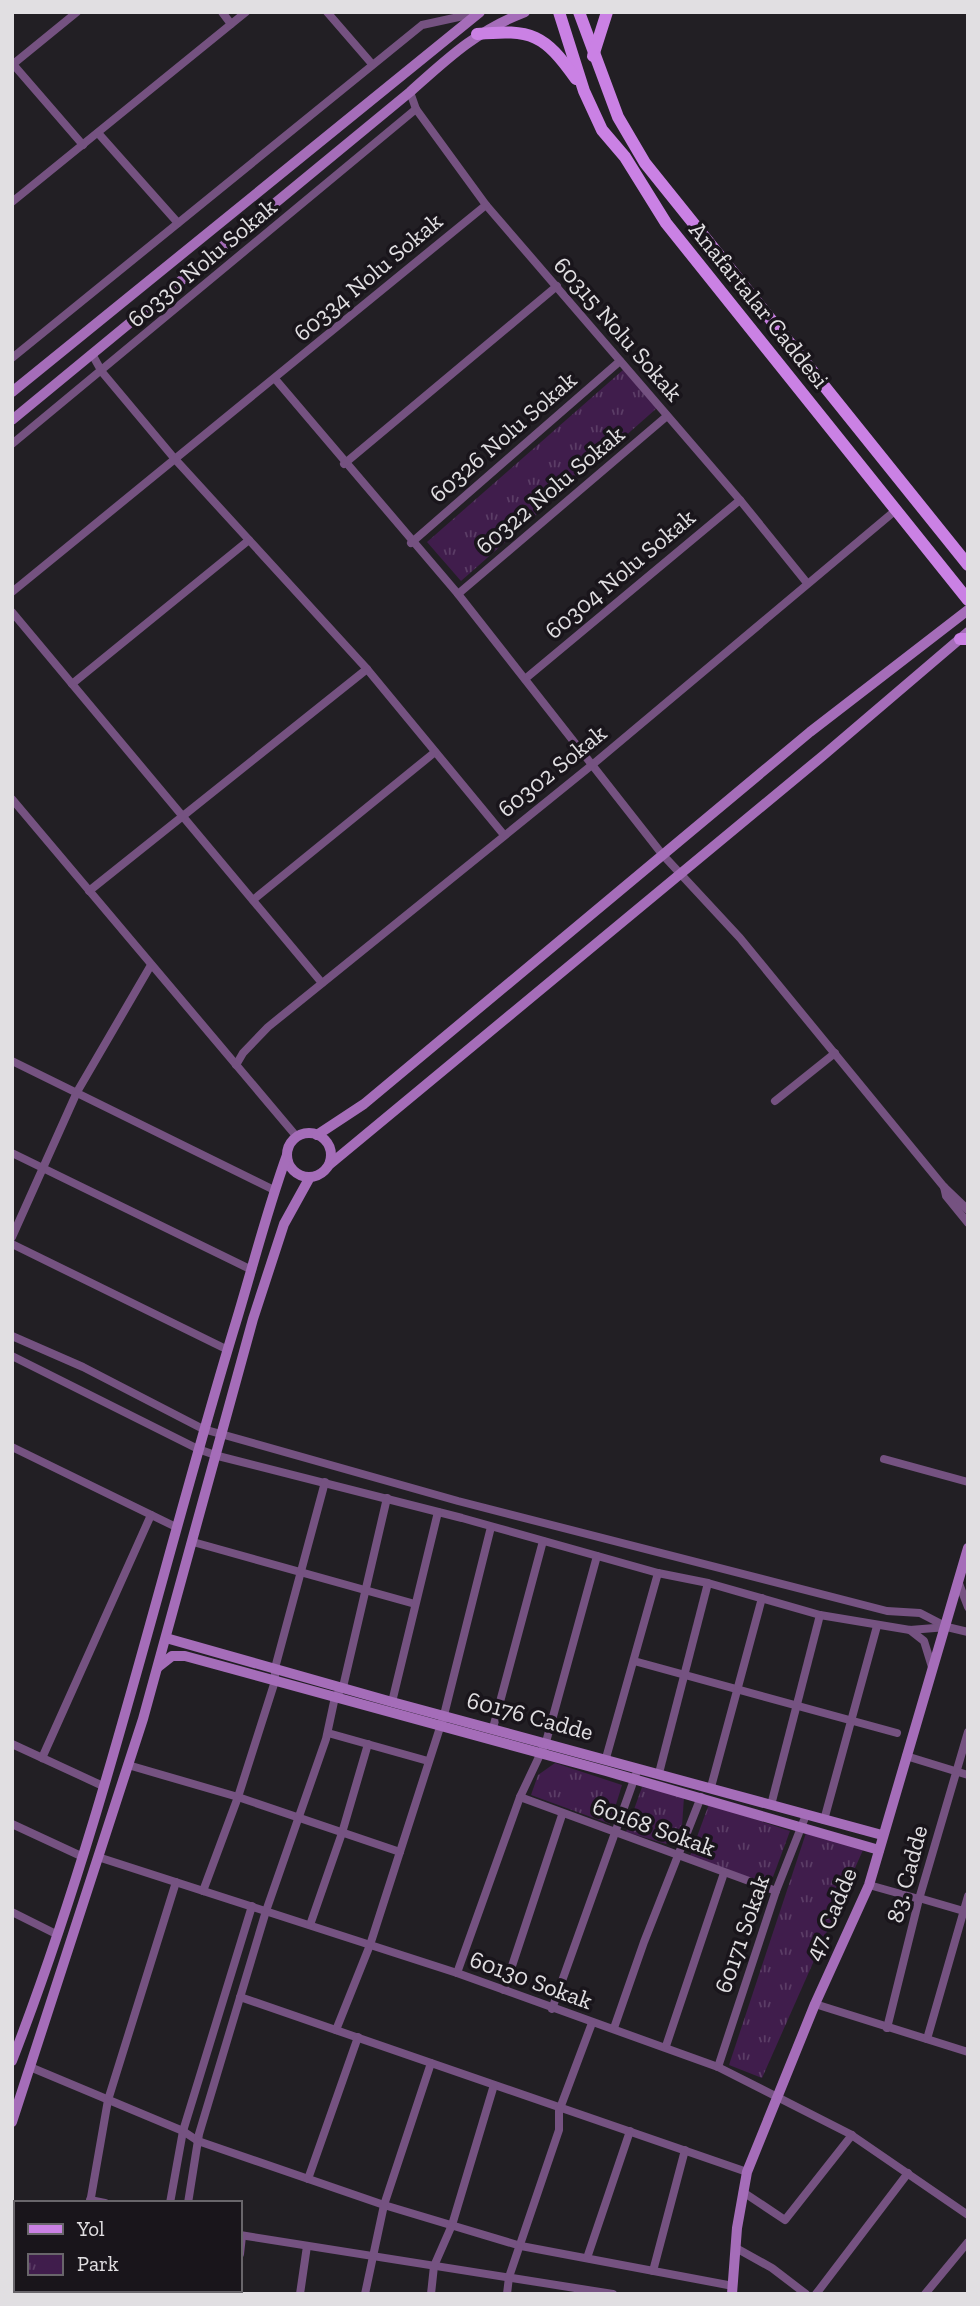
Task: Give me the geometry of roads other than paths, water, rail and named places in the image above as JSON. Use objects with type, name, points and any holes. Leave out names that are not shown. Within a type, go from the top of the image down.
[{"type":"main road","points":[[12,392],[480,12]]},
{"type":"main road","points":[[12,420],[477,34],[525,12]]},
{"type":"main road","name":"Anafartalar Caddesi","points":[[559,12],[584,91],[602,130],[625,158],[666,223],[968,600]]},
{"type":"main road","name":"Anafartalar Caddesi","points":[[579,12],[618,117],[645,163],[968,565]]},
{"type":"main road","points":[[593,55],[607,12]]},
{"type":"main road","points":[[477,34],[518,32],[534,36],[556,51],[584,91]]},
{"type":"main road","points":[[12,2061],[15,2045],[56,1934],[103,1786],[274,1190],[297,1137],[317,1135],[364,1104],[810,732],[968,610]]},
{"type":"main road","points":[[287,1155],[296,1173],[318,1176],[965,637]]},
{"type":"main road","points":[[317,1135],[330,1150],[329,1165]]},
{"type":"main road","points":[[12,2122],[157,1669],[218,1456],[253,1319],[284,1224],[310,1177]]},
{"type":"main road","name":"47. Cadde","points":[[732,2290],[747,2172],[815,2004],[869,1885],[932,1667],[947,1627],[968,1548]]},
{"type":"main road","name":"60176 Cadde","points":[[166,1637],[392,1702],[442,1720],[493,1728],[711,1787],[771,1805],[803,1820],[824,1820],[883,1835]]},
{"type":"main road","points":[[157,1669],[172,1656],[184,1656],[335,1697],[442,1720],[542,1753],[635,1779],[803,1820],[879,1850]]},
{"type":"street","points":[[77,12],[13,64],[82,145]]},
{"type":"street","points":[[222,12],[231,24]]},
{"type":"street","points":[[12,202],[246,12]]},
{"type":"street","points":[[327,12],[372,64]]},
{"type":"street","points":[[12,358],[422,25],[480,12]]},
{"type":"street","name":"60315 Nolu Sokak","points":[[410,92],[416,109],[486,205],[740,500],[807,583]]},
{"type":"street","name":"60330 Nolu Sokak","points":[[12,444],[416,109]]},
{"type":"street","points":[[98,133],[178,223]]},
{"type":"street","name":"60334 Nolu Sokak","points":[[12,592],[174,458],[276,380],[486,205]]},
{"type":"street","points":[[344,464],[557,286]]},
{"type":"street","points":[[92,355],[102,372],[174,458],[367,669],[504,835]]},
{"type":"street","name":"60326 Nolu Sokak","points":[[411,543],[621,361]]},
{"type":"street","points":[[276,380],[411,543],[458,594],[662,854],[740,938],[944,1187],[968,1210]]},
{"type":"street","name":"60322 Nolu Sokak","points":[[458,594],[667,416]]},
{"type":"street","name":"60304 Nolu Sokak","points":[[525,678],[740,500]]},
{"type":"street","name":"60302 Sokak","points":[[236,1065],[268,1027],[592,765],[896,510]]},
{"type":"street","points":[[72,684],[249,540]]},
{"type":"street","points":[[12,612],[322,983]]},
{"type":"street","points":[[89,891],[367,669]]},
{"type":"street","points":[[253,900],[435,752]]},
{"type":"street","points":[[12,799],[297,1137]]},
{"type":"street","points":[[12,1237],[77,1092],[151,965]]},
{"type":"street","points":[[775,1101],[835,1053]]},
{"type":"street","points":[[12,1061],[274,1190]]},
{"type":"street","points":[[12,1153],[252,1270]]},
{"type":"street","points":[[944,1187],[946,1196],[968,1223]]},
{"type":"street","points":[[12,1244],[228,1350]]},
{"type":"street","points":[[12,1336],[83,1367],[203,1430],[559,1527],[887,1611],[920,1613],[947,1627],[968,1632]]},
{"type":"street","points":[[12,1356],[198,1449],[218,1456],[387,1498],[821,1615],[910,1630],[947,1627]]},
{"type":"street","points":[[12,1447],[176,1527]]},
{"type":"street","points":[[884,1460],[968,1482]]},
{"type":"street","points":[[203,1891],[238,1797],[275,1681],[275,1668],[325,1482]]},
{"type":"street","points":[[188,2201],[198,2141],[240,1997],[266,1911],[327,1732],[335,1697],[342,1688],[387,1498]]},
{"type":"street","points":[[392,1702],[438,1512]]},
{"type":"street","points":[[42,1758],[151,1515]]},
{"type":"street","points":[[336,2030],[370,1945],[442,1720],[491,1527]]},
{"type":"street","points":[[493,1728],[543,1541]]},
{"type":"street","points":[[193,1542],[415,1604]]},
{"type":"street","points":[[457,1973],[520,1797],[547,1742],[597,1556]]},
{"type":"street","points":[[606,1758],[658,1573]]},
{"type":"street","points":[[962,1574],[968,1607]]},
{"type":"street","points":[[659,1773],[682,1675],[708,1583]]},
{"type":"street","points":[[711,1787],[762,1598]]},
{"type":"street","points":[[771,1805],[821,1615]]},
{"type":"street","points":[[824,1820],[877,1626]]},
{"type":"street","points":[[910,1630],[924,1641],[932,1667]]},
{"type":"street","points":[[634,1661],[897,1733]]},
{"type":"street","points":[[327,1732],[428,1761]]},
{"type":"street","name":"83. Cadde","points":[[887,2028],[919,1899],[968,1732]]},
{"type":"street","points":[[12,1744],[103,1786]]},
{"type":"street","points":[[310,1925],[342,1833],[368,1744]]},
{"type":"street","points":[[906,1756],[968,1775]]},
{"type":"street","points":[[128,1765],[238,1797],[400,1852]]},
{"type":"street","points":[[552,2009],[638,1767]]},
{"type":"street","name":"60168 Sokak","points":[[520,1797],[562,1815],[678,1853],[776,1891]]},
{"type":"street","points":[[614,2028],[701,1797]]},
{"type":"street","points":[[504,1990],[562,1815]]},
{"type":"street","name":"60171 Sokak","points":[[718,2067],[776,1891],[803,1820]]},
{"type":"street","points":[[12,1824],[80,1856]]},
{"type":"street","name":"60130 Sokak","points":[[98,1857],[457,1973],[592,2023],[666,2046],[718,2067],[852,2135],[968,2215]]},
{"type":"street","points":[[666,2046],[724,1873]]},
{"type":"street","points":[[90,2201],[108,2100],[176,1882]]},
{"type":"street","points":[[869,1885],[965,1912]]},
{"type":"street","points":[[927,2039],[968,1896]]},
{"type":"street","points":[[170,2201],[183,2131],[252,1906]]},
{"type":"street","points":[[12,1912],[56,1934]]},
{"type":"street","points":[[240,1997],[747,2172]]},
{"type":"street","points":[[815,2004],[968,2052]]},
{"type":"street","points":[[507,2294],[509,2277],[559,2130],[561,2107],[592,2023]]},
{"type":"street","points":[[308,2179],[358,2037]]},
{"type":"street","points":[[365,2294],[384,2205],[431,2063]]},
{"type":"street","points":[[30,2067],[183,2131],[198,2141],[384,2205],[521,2246],[653,2271],[732,2290]]},
{"type":"street","points":[[431,2294],[434,2266],[452,2225],[495,2085]]},
{"type":"street","points":[[587,2258],[629,2131]]},
{"type":"street","points":[[743,2192],[785,2220],[852,2135]]},
{"type":"street","points":[[653,2271],[685,2150]]},
{"type":"street","points":[[816,2294],[908,2173]]},
{"type":"street","points":[[242,2235],[509,2277],[573,2290],[613,2294]]},
{"type":"street","points":[[925,2294],[968,2242]]},
{"type":"street","points":[[300,2294],[307,2246]]},
{"type":"street","points":[[736,2248],[772,2268],[806,2294]]}]
